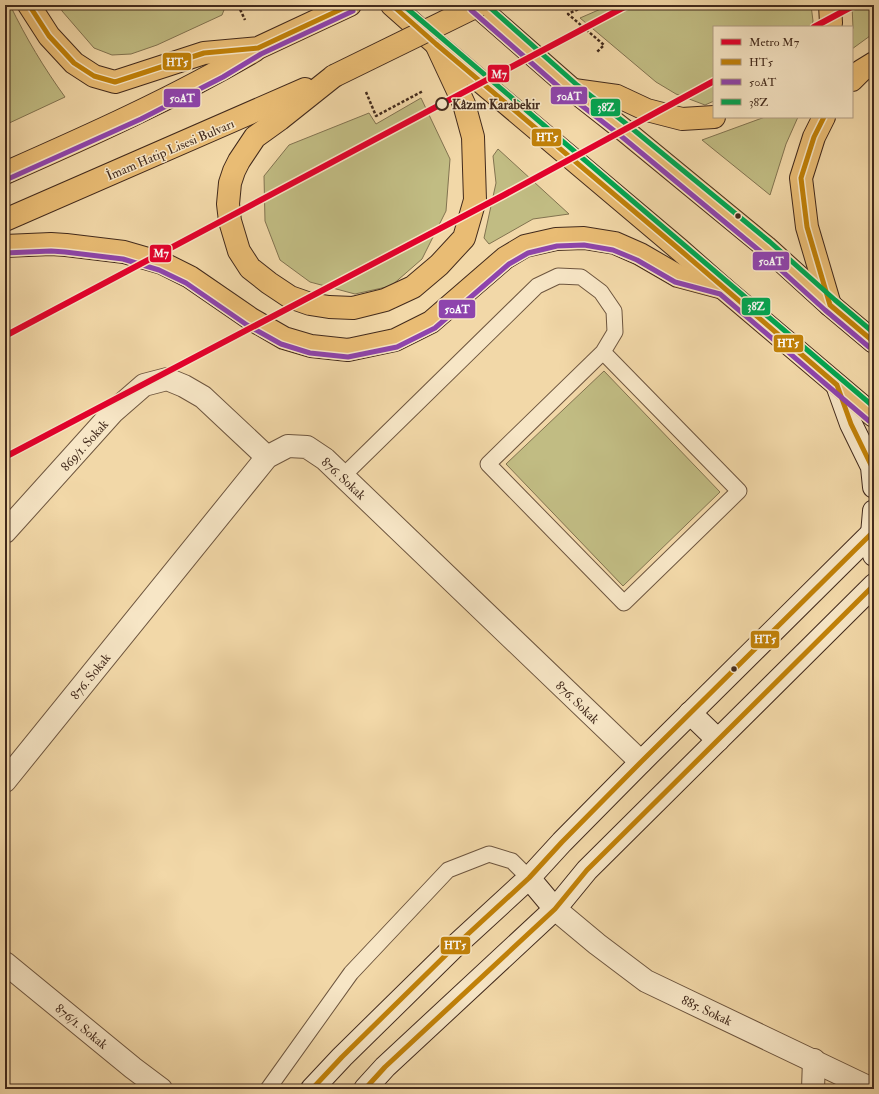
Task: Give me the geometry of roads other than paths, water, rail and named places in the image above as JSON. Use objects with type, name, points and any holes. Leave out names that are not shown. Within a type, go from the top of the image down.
[{"type":"main road","points":[[29,5],[49,36],[74,63],[94,76],[115,82],[204,53],[258,48]]},
{"type":"main road","points":[[5,173],[138,113],[220,71],[258,48],[350,5]]},
{"type":"main road","points":[[392,5],[874,416]]},
{"type":"main road","points":[[436,44],[464,104],[473,137],[476,200],[464,238],[439,265],[413,287],[385,300],[353,308],[310,304],[290,297],[269,283],[250,268],[240,251],[230,221],[228,204],[230,183],[234,171],[255,137],[334,76],[477,5],[573,90],[766,247],[830,306],[874,342]]},
{"type":"main road","points":[[830,5],[831,23],[830,26]]},
{"type":"main road","points":[[853,79],[861,71],[874,63]]},
{"type":"main road","name":"İmam Hatip Lisesi Bulvarı","points":[[5,220],[334,76]]},
{"type":"main road","points":[[573,90],[617,96],[647,110],[682,119],[713,117]]},
{"type":"main road","points":[[824,118],[814,137],[801,178],[807,227],[830,306]]},
{"type":"main road","points":[[5,246],[51,244],[66,245],[124,252],[162,263],[190,277],[250,320],[284,338],[311,346],[348,350],[395,340],[431,322],[505,258],[525,246],[556,239],[584,238],[615,243],[640,254],[678,276],[723,288]]},
{"type":"street","name":"869/1. Sokak","points":[[5,532],[113,412],[144,385],[168,379],[203,397],[267,457]]},
{"type":"street","points":[[837,385],[851,424],[872,467],[874,487]]},
{"type":"street","name":"876. Sokak","points":[[5,781],[267,457],[288,446],[306,447],[325,459],[641,762]]},
{"type":"street","points":[[874,512],[871,546],[874,555]]},
{"type":"street","points":[[312,1089],[455,946],[529,878],[562,842],[641,762],[872,533]]},
{"type":"street","points":[[365,1089],[385,1067],[556,909],[587,870],[874,585]]},
{"type":"street","points":[[690,713],[718,740]]},
{"type":"street","name":"885. Sokak","points":[[529,878],[556,909],[597,944],[646,981],[872,1089]]},
{"type":"street","name":"876/1. Sokak","points":[[5,963],[133,1068],[161,1089]]},
{"type":"street","points":[[813,1089],[814,1060]]},
{"type":"lane","points":[[343,476],[537,286],[558,276],[581,277],[601,292],[614,311],[615,332],[603,352],[488,464],[624,603],[739,491],[603,352]]},
{"type":"lane","points":[[268,1089],[351,973],[448,870],[489,854],[512,861],[529,878]]},
{"type":"metro line","name":"M7","points":[[5,336],[628,5]]},
{"type":"metro line","name":"M7","points":[[816,26],[855,5]]},
{"type":"metro line","name":"M7","points":[[5,457],[504,195],[713,82]]},
{"type":"place","name":"Kâzım Karabekir","points":[[442,104]]}]
